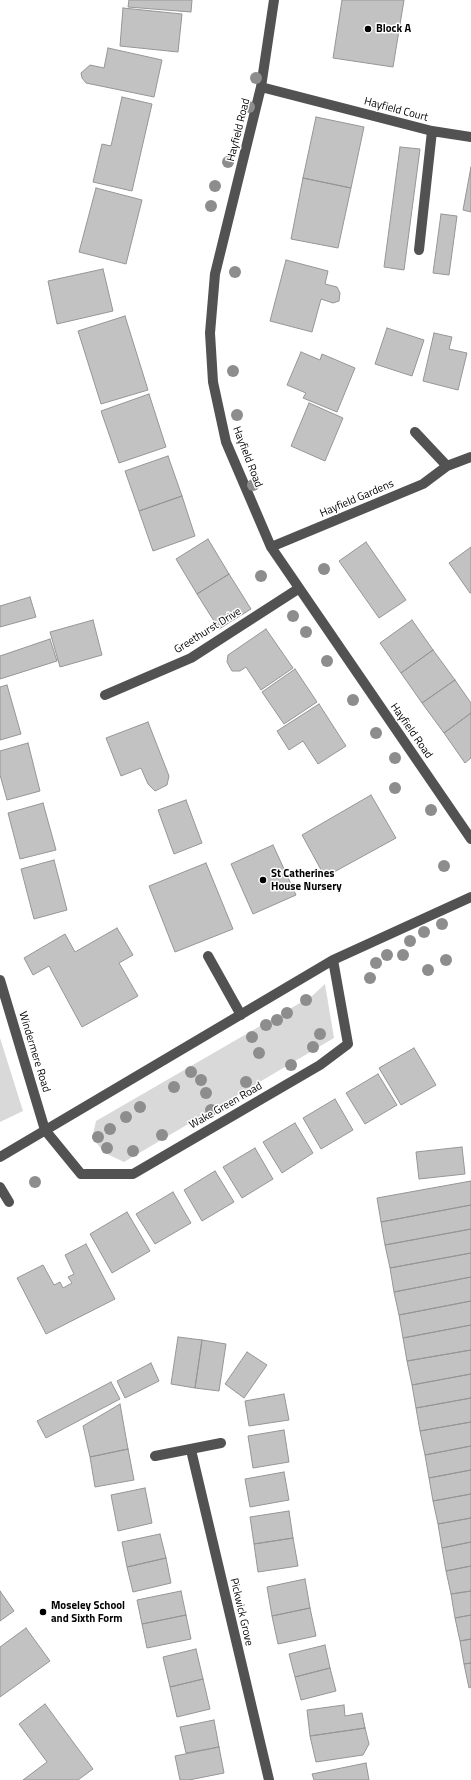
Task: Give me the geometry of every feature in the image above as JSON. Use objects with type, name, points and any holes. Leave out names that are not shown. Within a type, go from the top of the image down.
[{"type":"street","name":"Hayfield Road","points":[[274,0],[261,87],[215,274],[210,332],[213,382],[226,442],[271,547],[298,589],[471,840]]},
{"type":"street","name":"Hayfield Court","points":[[261,87],[432,131],[419,250]]},
{"type":"street","points":[[432,131],[471,137]]},
{"type":"street","points":[[416,432],[447,466]]},
{"type":"street","name":"Hayfield Gardens","points":[[271,547],[423,484],[447,466],[471,457]]},
{"type":"street","name":"Greethurst Drive","points":[[105,695],[191,658],[298,589]]},
{"type":"street","points":[[0,1157],[333,960],[471,897]]},
{"type":"street","points":[[208,956],[241,1015]]},
{"type":"street","name":"Wake Green Road","points":[[45,1130],[82,1174],[132,1174],[320,1065],[348,1044],[333,960]]},
{"type":"street","name":"Windermere Road","points":[[0,980],[45,1130]]},
{"type":"street","points":[[0,1187],[9,1202]]},
{"type":"street","points":[[155,1456],[221,1443]]},
{"type":"street","name":"Pickwick Grove","points":[[191,1450],[269,1780]]},
{"type":"shaded area","points":[[325,984],[334,1038],[124,1162],[105,1153],[92,1138],[96,1121],[312,996]]},
{"type":"shaded area","points":[[0,1038],[23,1111],[0,1122]]},
{"type":"building","points":[[129,0],[192,0],[191,12],[128,7]]},
{"type":"building","name":"Block A","points":[[342,0],[404,0],[393,67],[333,58]]},
{"type":"building","points":[[123,8],[182,14],[178,52],[120,46]]},
{"type":"building","points":[[108,48],[162,60],[154,97],[86,83],[82,78],[81,73],[90,65],[104,68]]},
{"type":"building","points":[[122,97],[152,104],[132,191],[93,182],[102,144],[111,146]]},
{"type":"building","points":[[316,117],[364,127],[351,188],[303,178]]},
{"type":"building","points":[[400,147],[420,149],[404,270],[384,267]]},
{"type":"building","points":[[471,167],[471,212],[463,210]]},
{"type":"building","points":[[303,178],[351,188],[338,248],[291,239]]},
{"type":"building","points":[[96,188],[142,200],[126,264],[79,252]]},
{"type":"building","points":[[441,214],[457,216],[449,275],[433,273]]},
{"type":"building","points":[[286,260],[328,271],[325,284],[337,287],[340,293],[339,301],[333,303],[321,299],[312,332],[270,321]]},
{"type":"building","points":[[103,269],[113,311],[57,324],[48,281]]},
{"type":"building","points":[[125,316],[148,390],[101,404],[78,331]]},
{"type":"building","points":[[387,328],[424,340],[412,376],[375,364]]},
{"type":"building","points":[[434,333],[452,337],[449,349],[467,353],[458,390],[423,381]]},
{"type":"building","points":[[301,352],[320,360],[322,354],[355,368],[337,412],[303,398],[306,393],[287,385]]},
{"type":"building","points":[[149,394],[166,447],[119,463],[101,411]]},
{"type":"building","points":[[309,403],[343,418],[325,461],[291,446]]},
{"type":"building","points":[[168,456],[182,496],[139,511],[125,471]]},
{"type":"building","points":[[182,496],[195,536],[153,551],[139,511]]},
{"type":"building","points":[[208,539],[229,574],[197,594],[176,559]]},
{"type":"building","points":[[366,542],[406,600],[379,618],[339,561]]},
{"type":"building","points":[[471,547],[471,593],[470,593],[449,563]]},
{"type":"building","points":[[229,574],[251,609],[219,629],[197,594]]},
{"type":"building","points":[[30,597],[36,617],[0,627],[0,606]]},
{"type":"building","points":[[93,620],[102,655],[60,667],[50,632]]},
{"type":"building","points":[[412,620],[433,650],[401,673],[380,643]]},
{"type":"building","points":[[266,629],[293,668],[261,690],[246,667],[240,671],[232,671],[227,662],[228,655]]},
{"type":"building","points":[[50,639],[57,661],[0,679],[0,656]]},
{"type":"building","points":[[433,650],[455,680],[422,703],[401,673]]},
{"type":"building","points":[[295,669],[317,702],[284,724],[262,692]]},
{"type":"building","points":[[455,680],[471,703],[471,713],[444,733],[422,703]]},
{"type":"building","points":[[7,685],[21,734],[0,740],[0,687]]},
{"type":"building","points":[[319,704],[346,746],[318,764],[303,741],[289,750],[277,731]]},
{"type":"building","points":[[471,713],[471,758],[465,763],[444,733]]},
{"type":"building","points":[[148,722],[169,776],[167,785],[155,791],[148,784],[141,768],[121,776],[106,738]]},
{"type":"building","points":[[28,743],[40,791],[7,800],[0,775],[0,751]]},
{"type":"building","points":[[371,795],[396,838],[325,877],[302,835]]},
{"type":"building","points":[[186,800],[202,843],[174,854],[158,810]]},
{"type":"building","points":[[43,803],[56,850],[20,859],[8,813]]},
{"type":"building","name":"St Catherines House Nursery","points":[[273,845],[296,895],[253,914],[231,864]]},
{"type":"building","points":[[54,860],[67,910],[34,919],[21,869]]},
{"type":"building","points":[[206,863],[233,929],[175,952],[149,886]]},
{"type":"building","points":[[117,928],[133,955],[119,963],[138,996],[82,1027],[49,966],[33,975],[24,958],[65,934],[75,952]]},
{"type":"building","points":[[414,1048],[436,1085],[401,1105],[379,1068]]},
{"type":"building","points":[[378,1074],[397,1105],[365,1124],[346,1093]]},
{"type":"building","points":[[335,1099],[353,1130],[321,1149],[303,1118]]},
{"type":"building","points":[[295,1123],[313,1153],[282,1173],[263,1142]]},
{"type":"building","points":[[462,1147],[465,1174],[419,1179],[416,1152]]},
{"type":"building","points":[[255,1148],[273,1179],[242,1198],[223,1167]]},
{"type":"building","points":[[215,1171],[234,1202],[202,1221],[184,1190]]},
{"type":"building","points":[[471,1181],[471,1205],[381,1222],[377,1198]]},
{"type":"building","points":[[173,1192],[191,1223],[155,1244],[136,1214]]},
{"type":"building","points":[[471,1205],[471,1229],[385,1245],[381,1222]]},
{"type":"building","points":[[127,1212],[150,1251],[112,1273],[90,1234]]},
{"type":"building","points":[[471,1229],[471,1253],[390,1268],[385,1245]]},
{"type":"building","points":[[86,1244],[115,1299],[46,1334],[17,1278],[43,1265],[54,1285],[60,1282],[63,1288],[72,1283],[68,1277],[74,1274],[65,1255]]},
{"type":"building","points":[[471,1253],[471,1277],[394,1292],[390,1268]]},
{"type":"building","points":[[471,1277],[471,1301],[399,1315],[394,1292]]},
{"type":"building","points":[[471,1301],[471,1325],[403,1338],[399,1315]]},
{"type":"building","points":[[471,1325],[471,1350],[407,1361],[403,1338]]},
{"type":"building","points":[[178,1337],[202,1340],[195,1388],[171,1384]]},
{"type":"building","points":[[202,1340],[226,1344],[219,1391],[195,1388]]},
{"type":"building","points":[[471,1350],[471,1374],[412,1385],[407,1361]]},
{"type":"building","points":[[247,1352],[267,1365],[244,1398],[225,1384]]},
{"type":"building","points":[[151,1363],[159,1381],[125,1398],[117,1381]]},
{"type":"building","points":[[471,1374],[471,1398],[416,1408],[412,1385]]},
{"type":"building","points":[[111,1382],[120,1399],[46,1438],[37,1421]]},
{"type":"building","points":[[284,1394],[289,1420],[249,1426],[245,1401]]},
{"type":"building","points":[[471,1398],[471,1422],[420,1431],[416,1408]]},
{"type":"building","points":[[120,1404],[128,1449],[90,1457],[83,1426]]},
{"type":"building","points":[[471,1422],[471,1446],[425,1455],[420,1431]]},
{"type":"building","points":[[284,1430],[289,1462],[253,1468],[248,1436]]},
{"type":"building","points":[[471,1446],[471,1470],[429,1478],[425,1455]]},
{"type":"building","points":[[128,1449],[134,1480],[95,1487],[90,1457]]},
{"type":"building","points":[[471,1470],[471,1494],[433,1501],[429,1478]]},
{"type":"building","points":[[284,1472],[289,1500],[250,1507],[245,1479]]},
{"type":"building","points":[[145,1488],[152,1523],[118,1531],[111,1495]]},
{"type":"building","points":[[471,1494],[471,1518],[438,1524],[433,1501]]},
{"type":"building","points":[[289,1511],[293,1538],[254,1544],[250,1517]]},
{"type":"building","points":[[471,1518],[471,1542],[442,1548],[438,1524]]},
{"type":"building","points":[[160,1534],[166,1558],[127,1567],[122,1542]]},
{"type":"building","points":[[293,1538],[298,1566],[258,1572],[254,1544]]},
{"type":"building","points":[[471,1542],[471,1566],[446,1571],[442,1548]]},
{"type":"building","points":[[166,1558],[171,1583],[133,1592],[127,1567]]},
{"type":"building","points":[[471,1566],[471,1591],[451,1594],[446,1571]]},
{"type":"building","points":[[305,1579],[310,1608],[272,1616],[267,1587]]},
{"type":"building","points":[[0,1591],[14,1611],[0,1621]]},
{"type":"building","points":[[181,1591],[186,1615],[142,1624],[137,1600]]},
{"type":"building","points":[[471,1591],[471,1615],[455,1618],[451,1594]]},
{"type":"building","points":[[310,1608],[316,1636],[278,1644],[272,1616]]},
{"type":"building","points":[[186,1615],[191,1639],[147,1648],[142,1624]]},
{"type":"building","points":[[471,1615],[471,1639],[460,1641],[455,1618]]},
{"type":"building","points":[[26,1628],[50,1661],[0,1697],[0,1647]]},
{"type":"building","points":[[471,1639],[471,1663],[464,1664],[460,1641]]},
{"type":"building","points":[[325,1645],[330,1668],[295,1677],[289,1654]]},
{"type":"building","points":[[196,1649],[203,1679],[170,1687],[163,1657]]},
{"type":"building","points":[[471,1663],[471,1687],[469,1688],[464,1664]]},
{"type":"building","points":[[330,1668],[336,1691],[301,1700],[295,1677]]},
{"type":"building","points":[[203,1679],[210,1709],[177,1717],[170,1687]]},
{"type":"building","points":[[45,1704],[93,1769],[78,1780],[23,1780],[47,1762],[19,1724]]},
{"type":"building","points":[[344,1705],[345,1716],[362,1713],[365,1728],[310,1736],[307,1710]]},
{"type":"building","points":[[214,1720],[219,1747],[186,1753],[180,1727]]},
{"type":"building","points":[[365,1728],[369,1744],[363,1755],[316,1762],[310,1736]]},
{"type":"building","points":[[219,1747],[224,1773],[189,1780],[180,1780],[175,1756]]},
{"type":"building","points":[[366,1763],[369,1780],[314,1780],[312,1774]]},
{"type":"place","name":"Block A","points":[[368,29]]},
{"type":"place","name":"St Catherines House Nursery","points":[[263,880]]},
{"type":"place","name":"Moseley School and Sixth Form","points":[[43,1612]]}]
